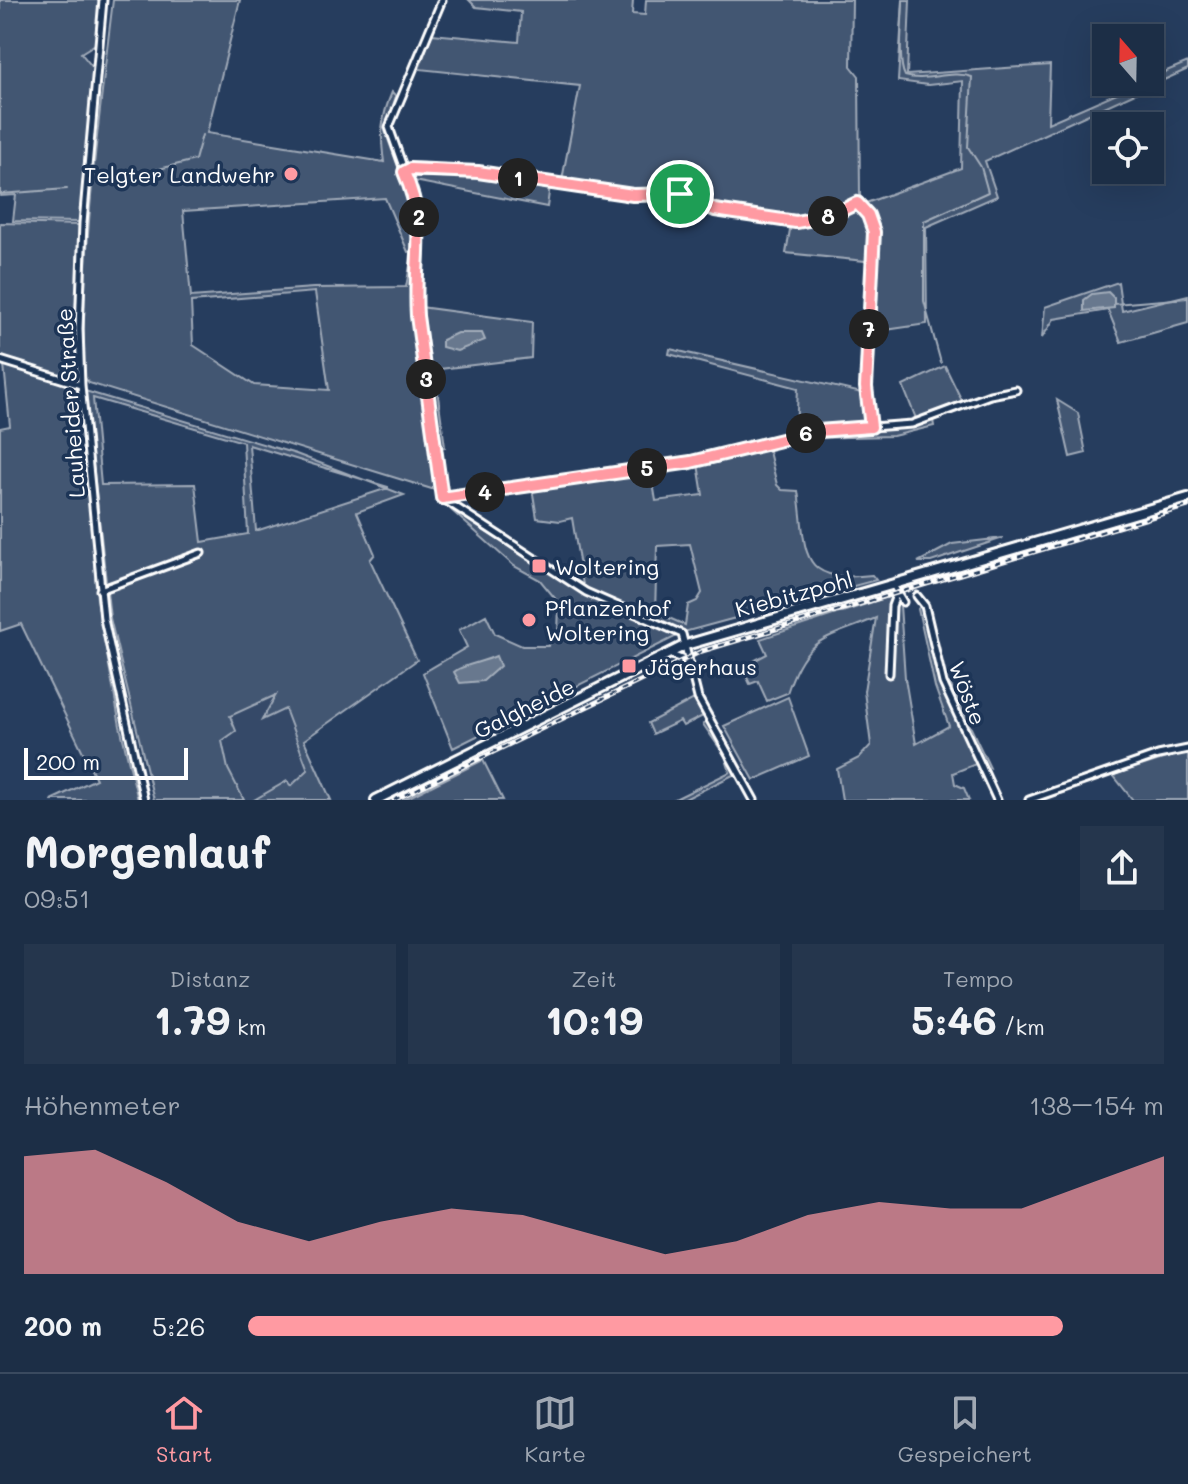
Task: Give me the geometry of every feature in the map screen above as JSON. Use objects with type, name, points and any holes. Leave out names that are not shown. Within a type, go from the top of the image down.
[{"type":"main road","name":"Kiebitzpohl","points":[[686,645],[894,590],[1188,498]]},
{"type":"main road","name":"Galgheide","points":[[376,800],[686,645]]},
{"type":"street","name":"Lauheider Straße","points":[[103,0],[82,249],[81,385],[100,590],[122,713],[144,800]]},
{"type":"street","points":[[442,0],[390,121],[389,134],[419,212],[416,302],[442,498],[586,592],[677,630],[686,645],[698,698],[754,800]]},
{"type":"street","points":[[404,172],[478,172],[633,195],[680,194],[715,210],[796,222],[830,216],[857,203],[868,215],[874,232],[866,387],[871,427]]},
{"type":"street","points":[[0,360],[81,385]]},
{"type":"street","points":[[442,498],[691,462],[818,431],[912,424],[990,395],[1016,390]]},
{"type":"street","points":[[100,590],[201,553]]},
{"type":"street","points":[[894,590],[903,602]]},
{"type":"street","points":[[889,674],[894,590]]},
{"type":"street","name":"Wöste","points":[[917,596],[925,606],[943,683],[997,800]]},
{"type":"street","points":[[666,654],[690,662]]},
{"type":"street","points":[[1029,800],[1056,788],[1090,782],[1158,755],[1188,749]]},
{"type":"shaded area","points":[[0,0],[101,0],[97,43],[81,53],[93,68],[80,222],[13,221],[16,195],[0,196]]},
{"type":"shaded area","points":[[113,0],[240,0],[207,133],[384,162],[384,118],[392,92],[396,96],[385,131],[412,205],[413,250],[408,252],[385,198],[183,211],[191,297],[313,288],[406,287],[412,255],[413,306],[532,322],[531,358],[440,369],[435,374],[445,447],[429,450],[435,490],[89,383],[84,377],[88,235]],"holes":[[[315,292],[329,390],[254,385],[193,345],[191,302]]]},
{"type":"shaded area","points":[[469,0],[633,0],[632,14],[645,15],[646,0],[852,0],[851,66],[859,76],[860,196],[866,203],[961,168],[963,81],[928,85],[898,81],[903,0],[910,0],[907,75],[1050,65],[1048,123],[1110,96],[1128,96],[985,161],[997,196],[926,227],[927,324],[872,332],[875,262],[786,253],[792,218],[717,207],[682,191],[634,190],[562,180],[580,86],[419,69],[432,34],[519,42],[521,12],[476,7]]},
{"type":"shaded area","points":[[1188,62],[1188,69],[1164,80],[1164,72]]},
{"type":"shaded area","points":[[411,173],[481,176],[550,185],[547,207],[409,180]]},
{"type":"shaded area","points":[[0,223],[80,225],[75,328],[78,382],[0,358]]},
{"type":"shaded area","points":[[1118,282],[1122,311],[1188,295],[1188,323],[1121,342],[1108,310],[1054,319],[1042,338],[1045,307]]},
{"type":"shaded area","points":[[1108,292],[1114,298],[1114,308],[1084,311],[1084,300],[1092,294]]},
{"type":"shaded area","points":[[457,333],[482,333],[485,340],[457,351],[442,347],[442,340]]},
{"type":"shaded area","points":[[670,349],[862,393],[868,422],[865,426],[796,432],[798,388],[669,354]]},
{"type":"shaded area","points":[[4,365],[79,386],[97,599],[120,726],[138,800],[51,800],[96,779],[21,624],[0,631],[0,428],[10,426]]},
{"type":"shaded area","points":[[945,366],[964,405],[917,421],[903,386]]},
{"type":"shaded area","points":[[85,391],[296,454],[363,479],[249,445],[256,531],[387,488],[404,495],[357,512],[375,554],[370,560],[417,660],[304,740],[331,800],[254,800],[287,781],[291,786],[308,770],[285,709],[262,720],[276,695],[230,716],[236,731],[222,741],[228,769],[244,800],[154,800],[110,618]],"holes":[[[93,398],[243,442],[248,534],[202,542],[195,484],[101,485]]]},
{"type":"shaded area","points":[[1057,400],[1078,413],[1086,453],[1070,457]]},
{"type":"shaded area","points":[[933,420],[934,426],[893,436],[805,438],[911,426]]},
{"type":"shaded area","points":[[768,447],[777,485],[782,490],[798,491],[805,546],[810,559],[830,574],[872,575],[876,580],[684,632],[583,585],[572,518],[560,521],[537,518],[532,488],[651,471],[656,501],[703,495],[698,464]],"holes":[[[690,544],[702,593],[697,601],[688,605],[685,625],[655,612],[657,546]]]},
{"type":"shaded area","points":[[450,509],[584,595],[674,632],[675,637],[453,748],[423,673],[467,647],[459,630],[486,615],[495,634],[522,646],[548,646],[558,634],[559,603],[540,580],[514,566]]},
{"type":"shaded area","points":[[1003,538],[931,562],[918,562],[952,544]]},
{"type":"shaded area","points":[[894,595],[900,605],[905,678],[916,744],[949,726],[935,687],[918,609],[921,605],[941,683],[976,764],[953,773],[955,784],[964,788],[969,800],[842,800],[837,769],[859,758],[871,745],[864,691],[876,618],[819,642],[802,660],[787,693],[767,701],[758,681],[750,684],[742,667],[767,654],[760,639]]},
{"type":"shaded area","points":[[496,656],[500,666],[483,681],[460,683],[454,672]]},
{"type":"shaded area","points":[[945,681],[950,684],[990,768],[984,769]]},
{"type":"shaded area","points":[[278,694],[263,719],[285,709],[308,770],[290,787],[287,781],[254,800],[244,800],[228,769],[222,741],[236,731],[230,716]]},
{"type":"shaded area","points":[[788,697],[809,756],[754,780],[724,726]]},
{"type":"shaded area","points":[[694,699],[703,716],[683,726],[680,721],[653,734],[648,723]]},
{"type":"shaded area","points":[[706,721],[737,773],[683,800],[673,800],[730,772],[725,756],[703,724]]},
{"type":"shaded area","points":[[1188,751],[1188,800],[1133,800],[1113,775]]},
{"type":"shaded area","points":[[483,760],[503,800],[403,800]]},
{"type":"waterway","points":[[903,0],[901,51],[905,76],[921,78],[955,74],[972,77],[968,147],[981,167],[988,192],[924,221],[924,301],[941,363]]},
{"type":"waterway","points":[[99,184],[195,160],[202,135]]},
{"type":"waterway","points":[[0,194],[67,189]]},
{"type":"waterway","points":[[1114,304],[1188,298]]},
{"type":"railway","points":[[394,800],[702,651],[1188,506]]},
{"type":"place","name":"Telgter Landwehr","points":[[291,174]]},
{"type":"place","name":"Woltering","points":[[539,566]]},
{"type":"place","name":"Pflanzenhof Woltering","points":[[529,620]]},
{"type":"place","name":"Jägerhaus","points":[[629,666]]},
{"type":"route","points":[[410,169],[478,172],[633,195],[680,194],[715,210],[796,222],[830,216],[857,203],[868,215],[874,232],[866,387],[871,427],[818,431],[691,462],[442,498],[417,316],[415,289],[419,212],[404,172],[410,169]]}]
